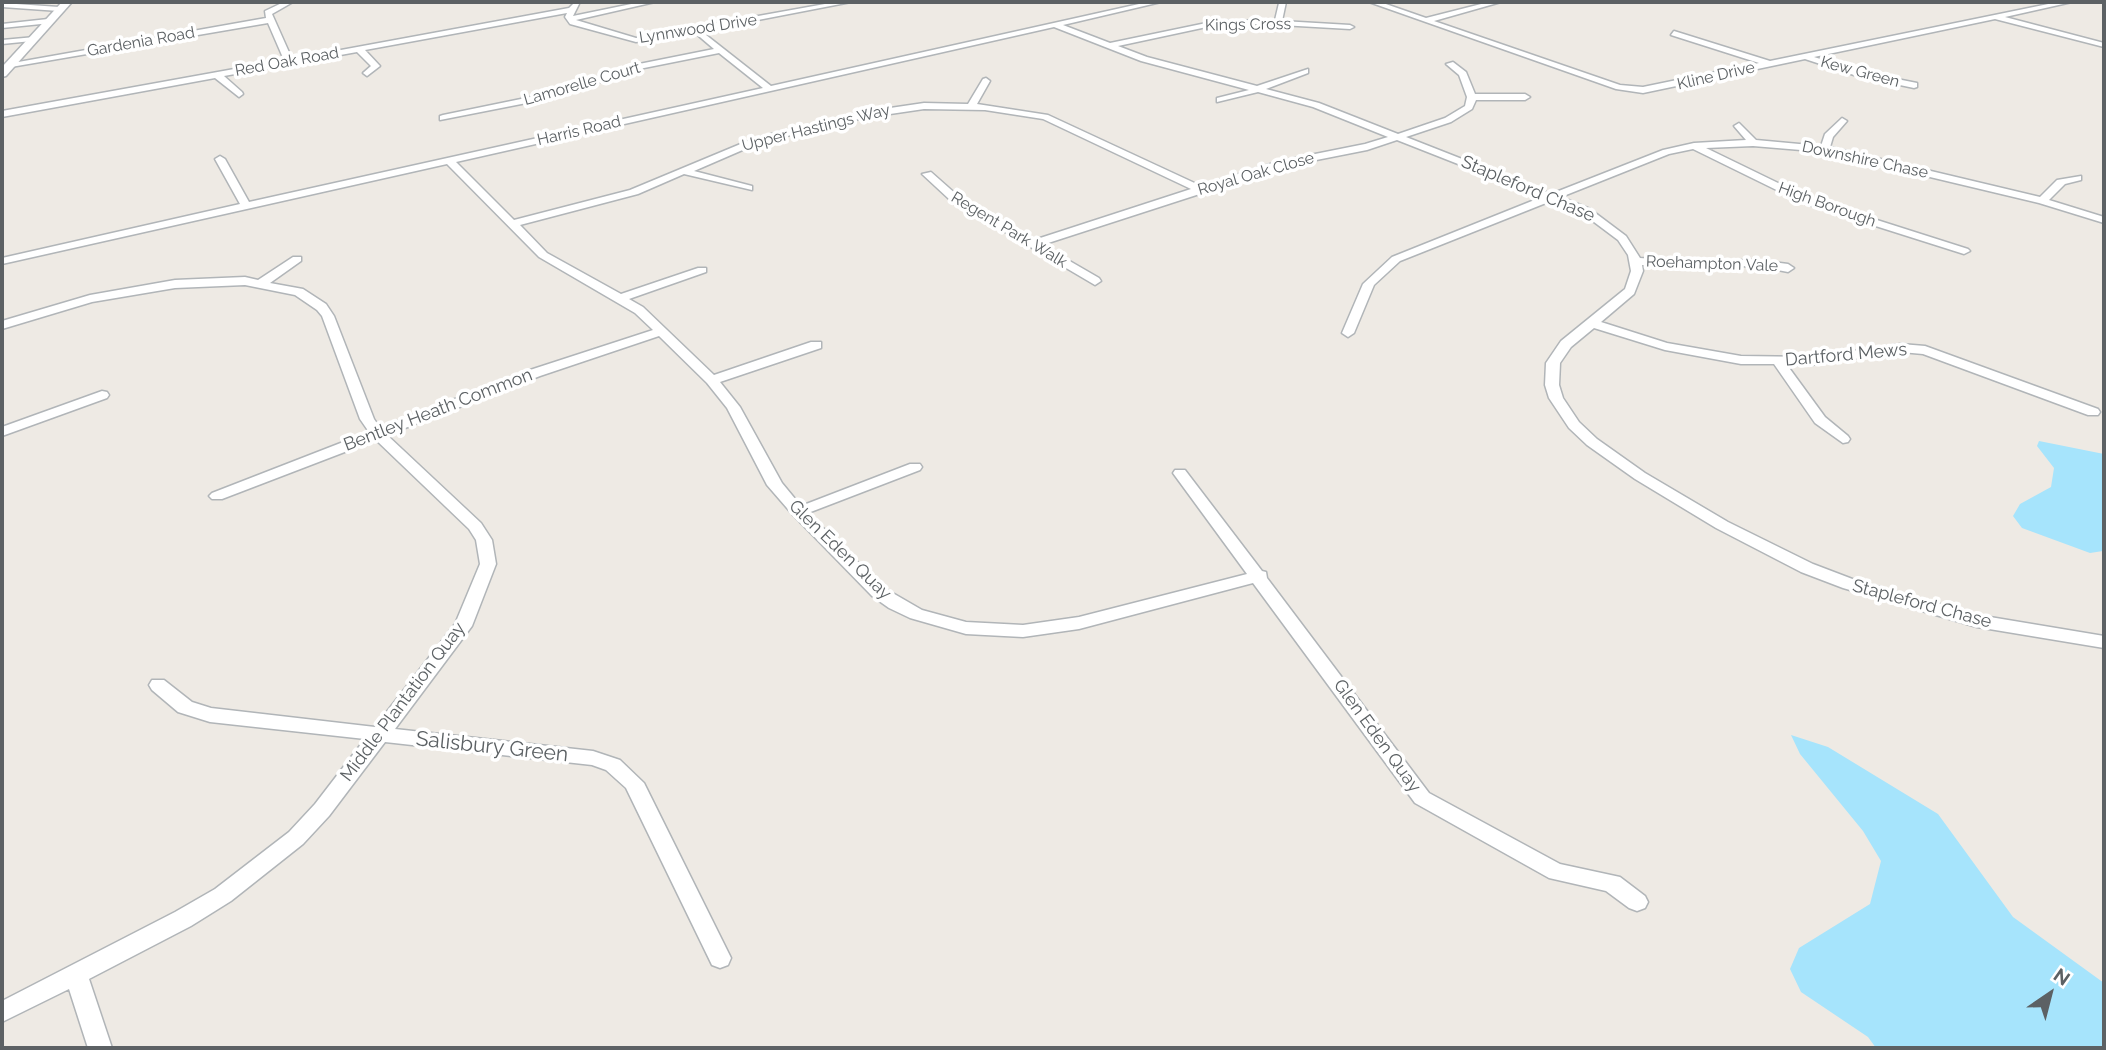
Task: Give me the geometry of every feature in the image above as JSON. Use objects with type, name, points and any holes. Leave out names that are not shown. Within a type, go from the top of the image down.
[{"type":"street","points":[[289,2],[270,11],[271,20],[289,62]]},
{"type":"street","name":"Red Oak Road","points":[[2,114],[572,10],[651,2]]},
{"type":"street","name":"Lynnwood Drive","points":[[572,10],[632,40],[848,2]]},
{"type":"street","name":"Harris Road","points":[[2,261],[1157,2]]},
{"type":"street","name":"Kline Drive","points":[[1373,2],[1627,89],[1660,89],[2068,2]]},
{"type":"street","points":[[1424,20],[1497,2]]},
{"type":"street","points":[[1278,23],[1283,3]]},
{"type":"street","points":[[2,5],[63,6]]},
{"type":"street","points":[[2,74],[63,6]]},
{"type":"street","points":[[1994,17],[2104,45]]},
{"type":"street","name":"Gardenia Road","points":[[11,64],[271,20]]},
{"type":"street","points":[[2,26],[48,22]]},
{"type":"street","name":"Kings Cross","points":[[1107,47],[1201,25],[1278,23],[1350,27]]},
{"type":"street","name":"Stapleford Chase","points":[[1055,25],[1107,47],[1316,106],[1399,136],[1586,211],[1612,228],[1628,245],[1636,261],[1637,271],[1630,291],[1558,353],[1552,372],[1556,398],[1574,425],[1592,442],[1640,476],[1763,547],[1849,584],[1977,621],[2104,642]]},
{"type":"street","points":[[697,30],[769,89]]},
{"type":"street","points":[[1674,33],[1770,64]]},
{"type":"street","points":[[2,42],[32,39]]},
{"type":"street","points":[[359,49],[376,66],[367,73]]},
{"type":"street","name":"Lamorelle Court","points":[[443,118],[557,94],[632,68],[721,50]]},
{"type":"street","name":"Kew Green","points":[[1806,57],[1860,74],[1914,85]]},
{"type":"street","points":[[1450,64],[1465,77],[1472,97],[1525,97]]},
{"type":"street","points":[[1220,100],[1305,71]]},
{"type":"street","points":[[217,75],[239,94]]},
{"type":"street","points":[[971,106],[986,81]]},
{"type":"street","name":"Royal Oak Close","points":[[1033,244],[1284,163],[1353,151],[1399,136],[1457,116],[1469,107],[1472,97]]},
{"type":"street","name":"Upper Hastings Way","points":[[512,224],[615,198],[742,145],[852,117],[905,108],[971,106],[1017,111],[1055,121],[1201,190]]},
{"type":"street","points":[[1825,149],[1828,136],[1842,121]]},
{"type":"street","points":[[1739,126],[1753,143]]},
{"type":"street","name":"Downshire Chase","points":[[1348,333],[1369,284],[1384,267],[1409,252],[1666,152],[1694,146],[1753,143],[1825,149],[2042,201],[2104,220]]},
{"type":"street","name":"High Borough","points":[[1694,146],[1807,201],[1964,251]]},
{"type":"street","points":[[220,159],[246,206]]},
{"type":"street","name":"Glen Eden Quay","points":[[449,161],[543,256],[639,310],[712,380],[733,407],[775,485],[798,512],[878,592],[916,614],[966,628],[994,631],[1052,629],[1260,576],[1422,798],[1556,872],[1612,883],[1637,901]]},
{"type":"street","points":[[683,171],[747,188]]},
{"type":"street","name":"Regent Park Walk","points":[[927,174],[953,197],[1096,281]]},
{"type":"street","points":[[2042,201],[2062,182],[2077,178]]},
{"type":"street","points":[[262,283],[297,259]]},
{"type":"street","name":"Roehampton Vale","points":[[1636,261],[1688,264],[1757,263],[1788,268]]},
{"type":"street","points":[[619,299],[702,270]]},
{"type":"street","name":"Middle Plantation Quay","points":[[2,325],[90,299],[198,281],[262,283],[299,292],[322,307],[367,418],[377,433],[475,526],[484,540],[488,564],[463,626],[322,810],[265,864],[183,919],[2,1012]]},
{"type":"street","name":"Dartford Mews","points":[[1592,323],[1694,352],[1778,361],[1840,359],[1901,348],[1926,350],[2093,412]]},
{"type":"street","name":"Bentley Heath Common","points":[[217,496],[535,373],[662,331]]},
{"type":"street","points":[[712,380],[816,345]]},
{"type":"street","points":[[1778,361],[1820,419],[1843,439]]},
{"type":"street","points":[[2,432],[102,395]]},
{"type":"street","points":[[798,512],[915,467]]},
{"type":"street","points":[[1180,473],[1260,576]]},
{"type":"street","name":"Salisbury Green","points":[[158,685],[185,707],[210,715],[593,758],[613,765],[634,783],[720,958]]},
{"type":"street","points":[[76,974],[100,1048]]},
{"type":"water","points":[[2039,441],[2104,454],[2103,551],[2090,553],[2022,528],[2013,516],[2020,504],[2051,487],[2054,468],[2037,446]]},
{"type":"water","points":[[1791,735],[1828,747],[1938,814],[2013,917],[2104,983],[2104,1048],[1876,1048],[1868,1037],[1801,992],[1790,969],[1799,948],[1870,904],[1881,861],[1863,831],[1800,754]]}]
